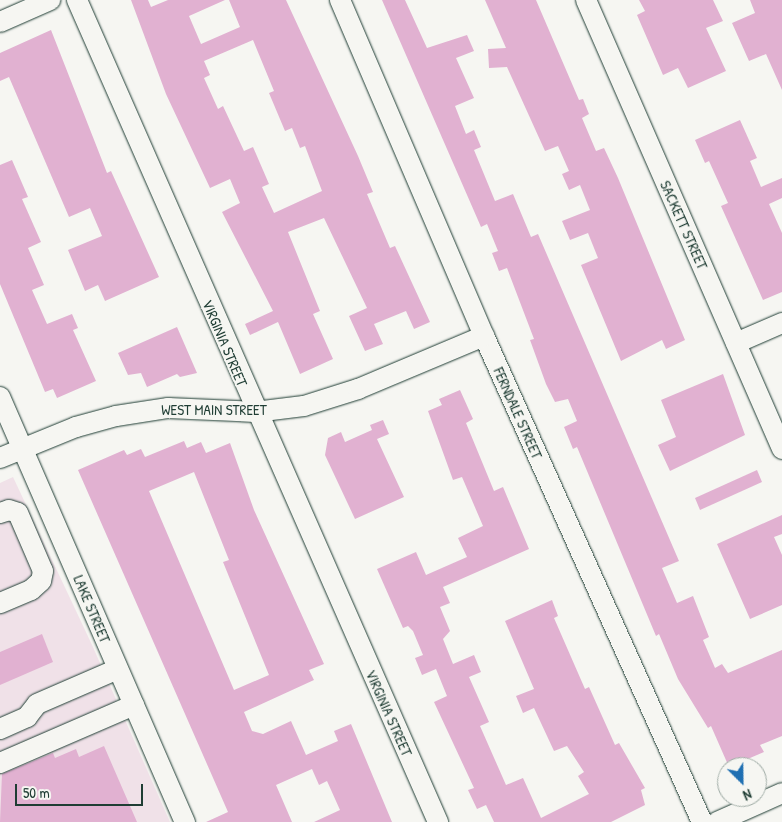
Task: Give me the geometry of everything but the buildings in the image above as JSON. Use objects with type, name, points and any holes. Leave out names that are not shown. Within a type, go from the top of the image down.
[{"type":"street","points":[[0,22],[50,0]]},
{"type":"street","name":"VIRGINIA STREET","points":[[76,0],[255,412],[438,822]]},
{"type":"street","name":"FERNDALE STREET","points":[[340,0],[484,336],[702,822]]},
{"type":"street","name":"SACKETT STREET","points":[[586,0],[782,449]]},
{"type":"street","points":[[736,343],[782,323]]},
{"type":"street","name":"WEST MAIN STREET","points":[[0,458],[76,427],[168,408],[255,412],[304,406],[358,389],[484,336]]},
{"type":"street","name":"LAKE STREET","points":[[0,397],[185,822]]},
{"type":"street","points":[[0,513],[8,510],[18,513],[43,571],[41,581],[31,590],[0,603]]},
{"type":"street","points":[[0,729],[27,717],[37,704],[118,669]]},
{"type":"street","points":[[0,763],[134,705]]},
{"type":"street","points":[[717,822],[782,793]]},
{"type":"shaded area","points":[[13,477],[93,647],[170,822],[0,822],[0,483]]}]
